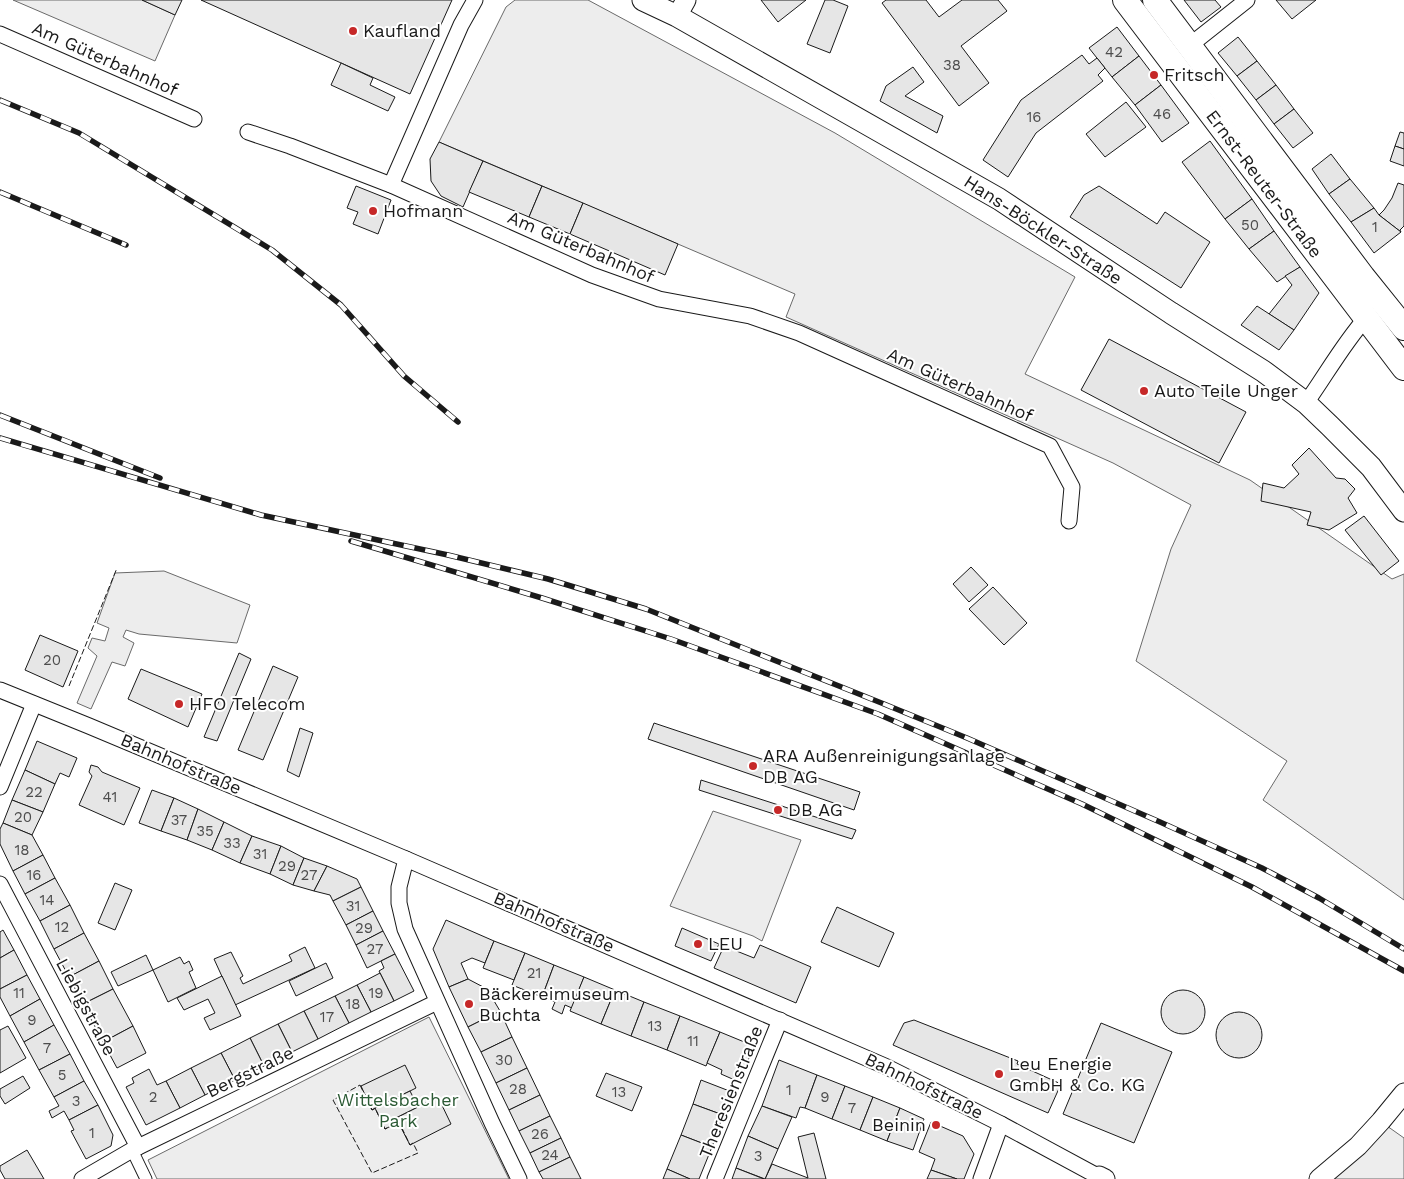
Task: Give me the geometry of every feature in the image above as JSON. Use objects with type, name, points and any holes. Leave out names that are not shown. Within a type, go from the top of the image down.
[{"type":"main road","name":"Hans-Böckler-Straße","points":[[643,0],[682,8],[999,199],[1171,313],[1263,371],[1306,404],[1330,426],[1371,467],[1404,511]]},
{"type":"main road","name":"Ernst-Reuter-Straße","points":[[1125,0],[1404,367]]},
{"type":"main road","name":"Ernst-Reuter-Straße","points":[[1155,0],[1363,277],[1404,328]]},
{"type":"street","points":[[390,185],[461,25],[475,0]]},
{"type":"street","points":[[1189,46],[1247,0]]},
{"type":"street","name":"Am Güterbahnhof","points":[[0,34],[194,120]]},
{"type":"street","name":"Am Güterbahnhof","points":[[248,132],[290,146],[390,185],[592,275],[659,299],[750,316],[799,333],[1050,446],[1072,487],[1069,521]]},
{"type":"street","points":[[1306,404],[1351,336],[1366,318]]},
{"type":"street","name":"Ernst-Reuter-Straße","points":[[1404,332],[1398,345],[1399,356],[1404,367]]},
{"type":"street","name":"Bahnhofstraße","points":[[0,690],[406,859],[888,1067],[1102,1178]]},
{"type":"street","points":[[0,787],[34,704]]},
{"type":"street","points":[[406,859],[399,887],[399,903],[405,929],[519,1179]]},
{"type":"street","name":"Liebigstraße","points":[[0,884],[135,1149]]},
{"type":"street","name":"Bergstraße","points":[[82,1179],[135,1149],[437,1002]]},
{"type":"street","name":"Theresienstraße","points":[[715,1179],[780,1020]]},
{"type":"street","points":[[1319,1179],[1358,1146],[1404,1093]]},
{"type":"street","points":[[981,1179],[1001,1124]]},
{"type":"street","points":[[135,1149],[146,1179]]},
{"type":"shaded area","points":[[13,0],[142,0],[175,15],[155,61]]},
{"type":"shaded area","points":[[515,0],[588,0],[835,133],[1075,277],[1025,374],[1250,480],[1392,579],[1404,574],[1404,900],[1263,800],[1287,761],[1136,661],[1171,549],[1191,505],[1113,463],[786,317],[795,294],[439,142],[506,7]]},
{"type":"shaded area","points":[[164,571],[250,605],[237,643],[139,634],[126,630],[123,637],[134,643],[125,666],[112,662],[91,709],[77,703],[97,656],[88,648],[92,638],[105,641],[109,628],[97,623],[115,573]]},
{"type":"shaded area","points":[[713,811],[801,840],[762,941],[670,906]]},
{"type":"shaded area","name":"Wittelsbacher Park","points":[[429,1017],[509,1179],[157,1179],[148,1160]]},
{"type":"shaded area","points":[[1387,1126],[1404,1138],[1404,1179],[1328,1179]]},
{"type":"building","points":[[142,0],[182,0],[175,15]]},
{"type":"building","name":"Kaufland","points":[[201,0],[452,0],[410,94]]},
{"type":"building","points":[[761,0],[806,0],[778,22]]},
{"type":"building","points":[[825,0],[833,0],[848,6],[830,53],[807,44]]},
{"type":"building","points":[[886,0],[926,0],[939,17],[962,0],[998,0],[1007,11],[961,46],[989,83],[959,106],[882,3]]},
{"type":"building","points":[[1184,0],[1215,0],[1221,7],[1201,22]]},
{"type":"building","points":[[1276,0],[1316,0],[1292,19]]},
{"type":"building","points":[[1117,27],[1139,56],[1112,77],[1089,48]]},
{"type":"building","points":[[1238,37],[1257,61],[1237,76],[1218,53]]},
{"type":"building","points":[[1082,55],[1089,64],[1097,58],[1105,68],[1098,75],[1103,81],[1036,133],[1008,177],[983,160],[1021,100]]},
{"type":"building","points":[[1139,56],[1161,85],[1135,105],[1112,77]]},
{"type":"building","points":[[1257,61],[1276,85],[1256,100],[1237,76]]},
{"type":"building","points":[[341,63],[373,78],[370,85],[395,97],[388,111],[331,85]]},
{"type":"building","points":[[913,67],[924,82],[905,96],[943,116],[937,133],[880,101],[886,86]]},
{"type":"building","points":[[1161,85],[1189,123],[1162,142],[1135,105]]},
{"type":"building","points":[[1276,85],[1294,109],[1274,124],[1256,100]]},
{"type":"building","points":[[1126,102],[1146,127],[1105,157],[1086,134]]},
{"type":"building","points":[[1294,109],[1313,133],[1293,148],[1274,124]]},
{"type":"building","points":[[1400,132],[1404,133],[1404,149],[1395,146]]},
{"type":"building","points":[[1210,141],[1252,199],[1225,219],[1182,162]]},
{"type":"building","points":[[439,142],[483,161],[463,207],[441,196],[431,181],[430,159]]},
{"type":"building","points":[[1395,146],[1404,149],[1404,166],[1390,161]]},
{"type":"building","points":[[1331,154],[1350,179],[1329,194],[1312,169]]},
{"type":"building","points":[[483,161],[542,186],[529,217],[469,192]]},
{"type":"building","points":[[1350,179],[1374,208],[1351,222],[1329,194]]},
{"type":"building","points":[[1398,183],[1404,185],[1404,226],[1400,230],[1401,232],[1379,215],[1392,198]]},
{"type":"building","points":[[356,186],[391,200],[378,234],[353,224],[358,212],[347,208]]},
{"type":"building","points":[[542,186],[583,203],[570,234],[529,217]]},
{"type":"building","points":[[1099,186],[1157,224],[1165,212],[1210,242],[1181,288],[1070,217],[1084,195]]},
{"type":"building","points":[[1252,199],[1274,231],[1249,249],[1225,219]]},
{"type":"building","points":[[583,203],[678,244],[665,275],[570,234]]},
{"type":"building","points":[[1374,208],[1379,215],[1401,232],[1374,253],[1351,222]]},
{"type":"building","points":[[1274,231],[1300,267],[1277,282],[1249,249]]},
{"type":"building","points":[[1300,267],[1319,293],[1294,330],[1269,314],[1292,285],[1285,276]]},
{"type":"building","points":[[1257,306],[1294,330],[1279,350],[1241,325]]},
{"type":"building","points":[[1109,339],[1246,412],[1219,463],[1081,390]]},
{"type":"building","points":[[1309,448],[1336,478],[1345,479],[1355,489],[1348,498],[1357,513],[1329,530],[1307,525],[1311,512],[1261,501],[1263,483],[1284,488],[1299,474],[1292,465]]},
{"type":"building","points":[[1364,516],[1399,561],[1381,575],[1345,530]]},
{"type":"building","points":[[971,567],[988,585],[969,602],[953,584]]},
{"type":"building","points":[[993,587],[1027,623],[1004,645],[969,609]]},
{"type":"building","points":[[40,635],[78,651],[63,687],[25,670]]},
{"type":"building","points":[[239,653],[251,659],[217,741],[204,737]]},
{"type":"building","points":[[273,666],[298,677],[263,760],[238,750]]},
{"type":"building","points":[[141,669],[202,694],[188,727],[128,699]]},
{"type":"building","name":"ARA Außenreinigungsanlage DB AG","points":[[654,723],[860,792],[854,810],[648,739]]},
{"type":"building","points":[[300,728],[313,733],[299,777],[287,771]]},
{"type":"building","points":[[37,741],[77,758],[69,777],[60,773],[55,784],[25,770]]},
{"type":"building","points":[[91,765],[98,767],[102,772],[140,788],[124,825],[79,805],[92,776],[89,772]]},
{"type":"building","points":[[25,770],[55,784],[43,812],[12,800]]},
{"type":"building","name":"DB AG","points":[[701,780],[856,830],[852,839],[699,790]]},
{"type":"building","points":[[152,790],[174,798],[161,831],[139,823]]},
{"type":"building","points":[[174,798],[198,809],[187,840],[161,831]]},
{"type":"building","points":[[12,800],[43,812],[32,835],[3,823]]},
{"type":"building","points":[[198,809],[224,822],[212,850],[187,840]]},
{"type":"building","points":[[224,822],[252,836],[240,863],[212,850]]},
{"type":"building","points":[[3,823],[32,835],[43,855],[13,871],[0,844],[0,829]]},
{"type":"building","points":[[252,836],[281,846],[270,874],[240,863]]},
{"type":"building","points":[[281,846],[304,858],[293,885],[270,874]]},
{"type":"building","points":[[43,855],[55,878],[25,894],[13,871]]},
{"type":"building","points":[[304,858],[327,866],[314,891],[293,885]]},
{"type":"building","points":[[327,866],[357,879],[361,887],[333,901],[330,895],[314,891]]},
{"type":"building","points":[[55,878],[70,905],[40,921],[25,894]]},
{"type":"building","points":[[115,883],[132,890],[115,930],[98,923]]},
{"type":"building","points":[[361,887],[373,911],[346,925],[333,901]]},
{"type":"building","points":[[70,905],[84,933],[54,949],[40,921]]},
{"type":"building","points":[[837,907],[894,933],[879,967],[821,942]]},
{"type":"building","points":[[373,911],[383,931],[356,945],[346,925]]},
{"type":"building","points":[[446,920],[494,941],[485,963],[472,958],[461,963],[468,979],[449,987],[433,949]]},
{"type":"building","points":[[682,928],[719,944],[711,961],[675,946]]},
{"type":"building","points":[[3,930],[14,950],[0,958],[0,932]]},
{"type":"building","points":[[383,931],[395,954],[367,968],[356,945]]},
{"type":"building","points":[[84,933],[99,961],[69,977],[54,949]]},
{"type":"building","points":[[494,941],[525,953],[514,980],[483,968]]},
{"type":"building","points":[[760,945],[811,967],[796,1003],[714,968],[724,946],[754,958]]},
{"type":"building","points":[[305,947],[315,968],[235,1005],[214,959],[231,952],[243,976],[240,978],[243,984],[292,961],[289,955]]},
{"type":"building","points":[[14,950],[27,975],[0,989],[0,958]]},
{"type":"building","points":[[525,953],[554,965],[542,997],[512,985]]},
{"type":"building","points":[[395,954],[414,991],[394,1001],[379,971],[384,968],[381,961]]},
{"type":"building","points":[[146,955],[153,970],[118,986],[111,972]]},
{"type":"building","points":[[180,957],[184,964],[189,961],[193,970],[189,972],[196,988],[168,1002],[153,970]]},
{"type":"building","points":[[99,961],[113,989],[83,1004],[69,977]]},
{"type":"building","points":[[326,963],[333,978],[296,996],[289,981]]},
{"type":"building","points":[[554,965],[584,977],[572,1008],[565,1005],[562,1014],[552,1009],[555,1002],[542,997]]},
{"type":"building","points":[[380,973],[394,1001],[371,1012],[357,985]]},
{"type":"building","points":[[27,975],[40,999],[10,1016],[0,997],[0,989]]},
{"type":"building","points":[[222,976],[241,1016],[210,1030],[204,1018],[215,1013],[208,999],[184,1010],[177,998]]},
{"type":"building","points":[[584,977],[615,990],[601,1024],[570,1011]]},
{"type":"building","points":[[468,979],[487,989],[500,1011],[468,1027],[449,987]]},
{"type":"building","points":[[357,985],[371,1012],[349,1023],[335,996]]},
{"type":"building","points":[[113,989],[133,1026],[103,1042],[83,1004]]},
{"type":"building","points":[[615,990],[644,1002],[631,1036],[601,1024]]},
{"type":"building","points":[[1187,990],[1199,996],[1204,1003],[1204,1021],[1199,1028],[1192,1033],[1179,1034],[1171,1031],[1164,1024],[1161,1008],[1164,1000],[1171,993]]},
{"type":"building","points":[[335,996],[349,1023],[318,1039],[304,1011]]},
{"type":"building","points":[[40,999],[54,1025],[24,1042],[10,1016]]},
{"type":"building","points":[[644,1002],[680,1016],[667,1050],[631,1036]]},
{"type":"building","points":[[304,1011],[318,1039],[292,1052],[278,1024]]},
{"type":"building","points":[[500,1011],[512,1037],[481,1052],[468,1027]]},
{"type":"building","points":[[1239,1012],[1252,1016],[1258,1022],[1262,1035],[1258,1048],[1252,1054],[1239,1058],[1226,1054],[1220,1048],[1216,1035],[1220,1022],[1226,1016]]},
{"type":"building","points":[[680,1016],[720,1032],[706,1066],[667,1050]]},
{"type":"building","name":"Leu Energie GmbH & Co. KG","points":[[914,1020],[1018,1061],[1017,1064],[1061,1084],[1048,1113],[893,1045],[904,1023]]},
{"type":"building","points":[[1101,1023],[1172,1052],[1134,1143],[1063,1114]]},
{"type":"building","points":[[278,1024],[292,1052],[264,1066],[250,1038]]},
{"type":"building","points":[[54,1025],[70,1054],[39,1070],[24,1042]]},
{"type":"building","points":[[8,1026],[26,1058],[0,1073],[0,1030]]},
{"type":"building","points":[[133,1026],[146,1053],[117,1068],[103,1042]]},
{"type":"building","points":[[720,1032],[754,1046],[740,1080],[738,1079],[737,1081],[721,1074],[722,1070],[707,1063]]},
{"type":"building","points":[[512,1037],[527,1068],[496,1083],[481,1052]]},
{"type":"building","points":[[250,1038],[264,1066],[235,1080],[221,1053]]},
{"type":"building","points":[[221,1053],[235,1080],[205,1095],[191,1068]]},
{"type":"building","points":[[70,1054],[84,1081],[54,1097],[39,1070]]},
{"type":"building","points":[[779,1060],[817,1075],[805,1108],[800,1107],[796,1118],[762,1106]]},
{"type":"building","points":[[405,1065],[416,1088],[372,1110],[361,1086]]},
{"type":"building","points":[[191,1068],[205,1095],[180,1108],[166,1081]]},
{"type":"building","points":[[527,1068],[540,1095],[509,1110],[496,1083]]},
{"type":"building","points":[[149,1069],[157,1085],[166,1081],[180,1108],[146,1125],[126,1087],[134,1083],[132,1078]]},
{"type":"building","points":[[606,1073],[642,1087],[632,1111],[596,1096]]},
{"type":"building","points":[[817,1075],[845,1086],[832,1119],[805,1108]]},
{"type":"building","points":[[23,1076],[30,1088],[5,1104],[0,1096],[0,1089]]},
{"type":"building","points":[[701,1080],[732,1092],[723,1115],[693,1104]]},
{"type":"building","points":[[84,1081],[98,1105],[69,1120],[64,1111],[52,1118],[49,1111],[59,1106],[54,1097]]},
{"type":"building","points":[[845,1086],[873,1097],[860,1130],[832,1119]]},
{"type":"building","points":[[410,1091],[418,1107],[396,1118],[399,1122],[385,1129],[375,1108]]},
{"type":"building","points":[[540,1095],[550,1116],[519,1131],[509,1110]]},
{"type":"building","points":[[438,1097],[451,1124],[410,1145],[396,1118]]},
{"type":"building","points":[[873,1097],[900,1108],[887,1141],[860,1130]]},
{"type":"building","points":[[693,1104],[723,1115],[712,1147],[681,1135]]},
{"type":"building","points":[[98,1105],[113,1135],[111,1146],[86,1159],[71,1131],[74,1130],[69,1120]]},
{"type":"building","points":[[762,1106],[792,1117],[778,1149],[748,1136]]},
{"type":"building","points":[[900,1108],[924,1119],[913,1150],[887,1141]]},
{"type":"building","points":[[550,1116],[561,1138],[530,1153],[519,1131]]},
{"type":"building","points":[[931,1122],[963,1136],[974,1154],[964,1179],[957,1179],[931,1170],[935,1159],[919,1152]]},
{"type":"building","points":[[814,1133],[826,1179],[765,1179],[772,1164],[808,1178],[798,1137]]},
{"type":"building","points":[[681,1135],[712,1147],[699,1179],[690,1179],[667,1169]]},
{"type":"building","points":[[748,1136],[778,1149],[765,1179],[736,1168]]},
{"type":"building","points":[[561,1138],[570,1157],[539,1172],[530,1153]]},
{"type":"building","points":[[27,1150],[44,1179],[5,1179],[0,1166]]},
{"type":"building","points":[[570,1157],[581,1179],[543,1179],[539,1172]]},
{"type":"building","points":[[736,1168],[764,1179],[732,1179]]},
{"type":"building","points":[[667,1169],[690,1179],[663,1179]]},
{"type":"building","points":[[931,1170],[957,1179],[927,1179]]},
{"type":"railway","points":[[0,100],[79,133],[272,250],[341,305],[404,376],[458,422]]},
{"type":"railway","points":[[0,192],[126,245]]},
{"type":"railway","points":[[0,415],[160,478]]},
{"type":"railway","points":[[0,438],[261,515],[448,555],[548,579],[646,609],[967,738],[1160,822],[1262,868],[1319,898],[1404,949]]},
{"type":"railway","points":[[351,541],[671,639],[878,714],[1082,804],[1252,887],[1404,971]]},
{"type":"fence","points":[[69,686],[117,568]]},
{"type":"fence","points":[[360,1085],[372,1110],[375,1108],[385,1129],[399,1122],[410,1145],[413,1143],[418,1153],[372,1173],[333,1100],[360,1085]]},
{"type":"place","name":"Kaufland","points":[[353,31]]},
{"type":"place","name":"Fritsch","points":[[1154,75]]},
{"type":"place","name":"Hofmann","points":[[373,211]]},
{"type":"place","name":"Auto Teile Unger","points":[[1144,391]]},
{"type":"place","name":"HFO Telecom","points":[[179,704]]},
{"type":"place","name":"ARA Außenreinigungsanlage DB AG","points":[[753,766]]},
{"type":"place","name":"DB AG","points":[[778,810]]},
{"type":"place","name":"LEU","points":[[698,944]]},
{"type":"place","name":"Bäckereimuseum Buchta","points":[[469,1004]]},
{"type":"place","name":"Leu Energie GmbH & Co. KG","points":[[999,1074]]},
{"type":"place","name":"Beinin","points":[[936,1125]]}]
